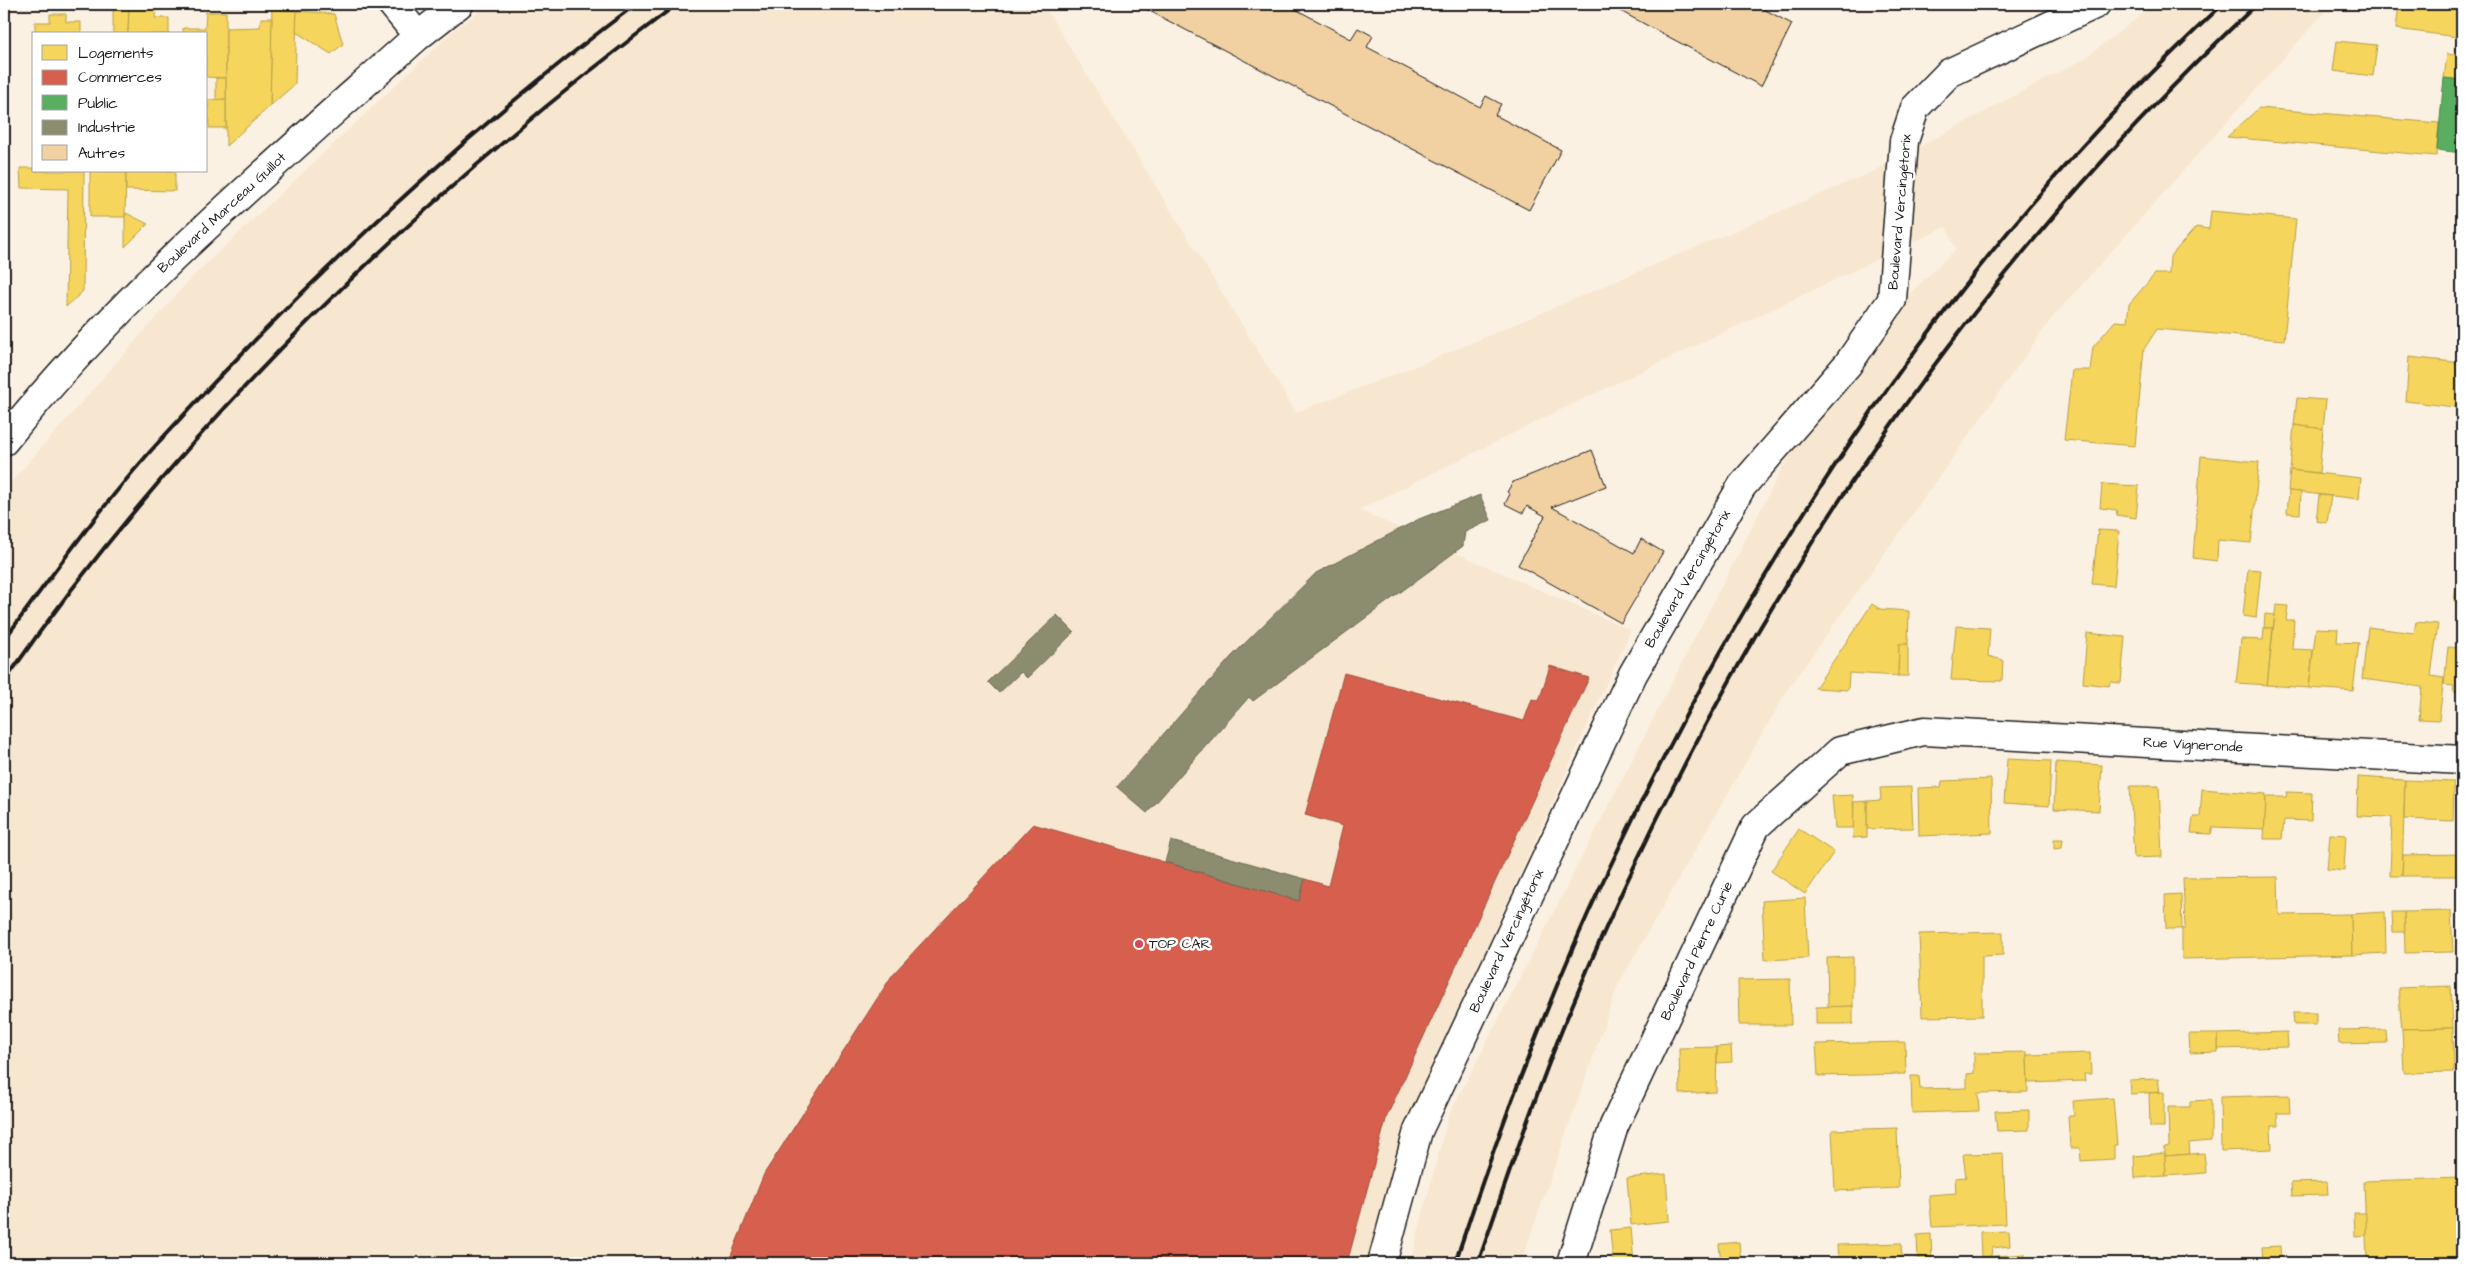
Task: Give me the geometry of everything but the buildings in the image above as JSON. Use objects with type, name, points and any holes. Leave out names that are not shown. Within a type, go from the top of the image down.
[{"type":"street","points":[[392,4],[418,36]]},
{"type":"street","name":"Boulevard Marceau Guillot","points":[[4,441],[36,402],[144,285],[418,36],[459,4]]},
{"type":"street","name":"Boulevard Vercingétorix","points":[[1382,1263],[1418,1131],[1633,674],[1742,486],[1848,364],[1892,300],[1904,140],[1915,108],[1949,73],[2096,4]]},
{"type":"street","name":"Rue Vigneronde","points":[[1924,730],[2462,760]]},
{"type":"street","name":"Boulevard Pierre Curie","points":[[1571,1263],[1614,1126],[1756,826],[1840,751],[1924,730]]},
{"type":"shaded area","points":[[490,4],[1043,4],[1296,412],[1426,362],[1872,172],[2085,58],[2155,4],[2332,4],[2053,317],[1788,689],[1619,983],[1521,1263],[1410,1263],[1448,1117],[1793,447],[1911,292],[1956,249],[1946,227],[1554,413],[1359,510],[1631,630],[1411,1114],[1368,1263],[4,1263],[4,490],[190,279],[454,30]]},
{"type":"railway","points":[[4,640],[82,535],[144,458],[276,319],[391,208],[451,155],[511,103],[636,4]]},
{"type":"railway","points":[[4,682],[75,585],[150,492],[230,403],[313,316],[400,233],[490,154],[582,77],[677,4]]},
{"type":"railway","points":[[1455,1263],[1488,1166],[1542,1021],[1582,926],[1663,758],[1728,640],[1797,524],[1872,411],[1951,303],[2036,198],[2127,99],[2223,4]]},
{"type":"railway","points":[[1478,1263],[1518,1146],[1562,1030],[1625,886],[1694,746],[1771,610],[1854,479],[1944,352],[2041,231],[2146,115],[2257,4]]},
{"type":"place","name":"TOP CAR","points":[[1139,944]]}]
